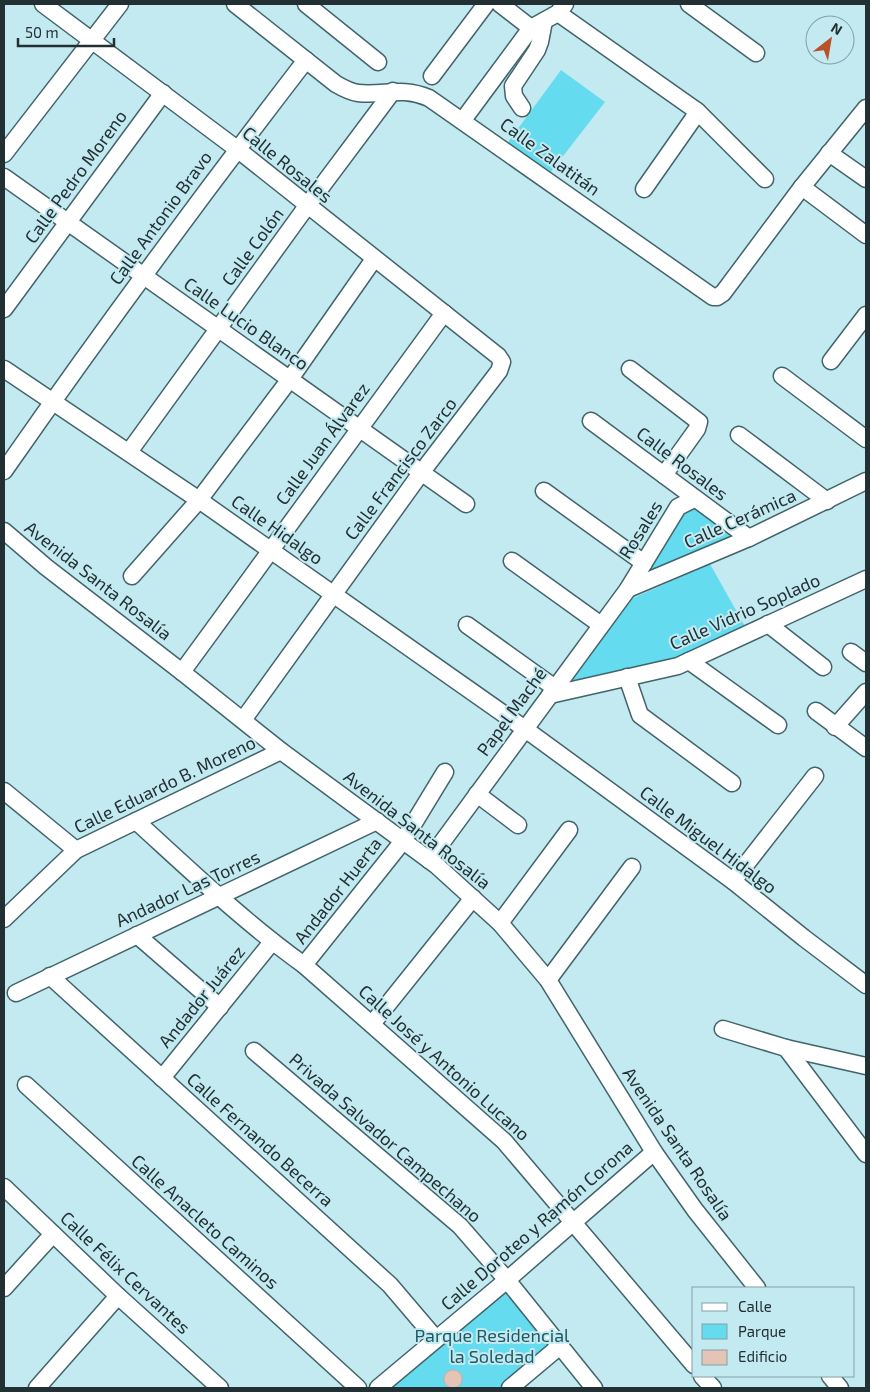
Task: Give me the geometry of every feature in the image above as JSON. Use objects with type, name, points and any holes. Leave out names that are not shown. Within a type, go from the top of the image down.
[{"type":"street","name":"Calle Rosales","points":[[43,4],[237,149],[498,356],[502,362]]},
{"type":"street","points":[[4,154],[120,4]]},
{"type":"street","name":"Calle Zalatitán","points":[[235,4],[346,90],[358,93],[409,91],[424,96],[463,120],[713,297],[724,293],[802,187],[866,108]]},
{"type":"street","points":[[306,4],[378,62]]},
{"type":"street","points":[[432,76],[486,4]]},
{"type":"street","points":[[500,4],[549,16],[697,111],[765,179]]},
{"type":"street","points":[[689,4],[756,53]]},
{"type":"street","points":[[522,108],[514,96],[513,86],[537,50],[549,16]]},
{"type":"street","points":[[463,120],[549,16]]},
{"type":"street","name":"Calle Antonio Bravo","points":[[4,471],[143,276],[306,60]]},
{"type":"street","name":"Calle Colón","points":[[129,452],[307,206],[393,91]]},
{"type":"street","name":"Calle Pedro Moreno","points":[[4,310],[163,93]]},
{"type":"street","points":[[644,189],[697,111]]},
{"type":"street","points":[[829,153],[866,179]]},
{"type":"street","name":"Calle Lucio Blanco","points":[[4,177],[466,504]]},
{"type":"street","points":[[802,187],[866,235]]},
{"type":"street","points":[[132,576],[199,500],[290,379],[374,259]]},
{"type":"street","name":"Calle Juan Álvarez","points":[[182,672],[444,314]]},
{"type":"street","points":[[831,361],[866,316]]},
{"type":"street","name":"Calle Francisco Zarco","points":[[243,720],[421,473],[499,371],[502,362]]},
{"type":"street","name":"Calle Hidalgo","points":[[4,369],[199,500],[525,729]]},
{"type":"street","points":[[630,369],[699,422],[697,428],[664,475]]},
{"type":"street","points":[[782,376],[866,439]]},
{"type":"street","name":"Calle Rosales","points":[[591,421],[749,538]]},
{"type":"street","points":[[739,435],[827,501]]},
{"type":"street","name":"Calle Cerámica","points":[[628,589],[749,538],[866,481]]},
{"type":"street","points":[[544,491],[644,563]]},
{"type":"street","name":"Rosales","points":[[628,589],[678,507],[694,499]]},
{"type":"street","name":"Avenida Santa Rosalía","points":[[4,532],[281,751],[429,860],[500,923],[548,980],[654,1152],[695,1210],[756,1287]]},
{"type":"street","points":[[512,561],[601,625]]},
{"type":"street","name":"Calle Vidrio Soplado","points":[[552,691],[678,666],[866,579]]},
{"type":"street","name":"Papel Maché","points":[[429,860],[628,589]]},
{"type":"street","points":[[768,624],[823,667]]},
{"type":"street","points":[[466,625],[552,691]]},
{"type":"street","points":[[851,652],[866,663]]},
{"type":"street","points":[[689,660],[778,725]]},
{"type":"street","points":[[627,677],[640,715],[732,783]]},
{"type":"street","points":[[835,727],[866,692]]},
{"type":"street","points":[[816,711],[835,727],[866,748]]},
{"type":"street","name":"Calle Miguel Hidalgo","points":[[525,729],[733,881],[804,938],[864,980]]},
{"type":"street","name":"Calle Eduardo B. Moreno","points":[[4,919],[76,850],[281,751]]},
{"type":"street","name":"Andador Huerta","points":[[304,965],[403,841],[445,772]]},
{"type":"street","points":[[733,881],[815,776]]},
{"type":"street","points":[[4,791],[76,850]]},
{"type":"street","points":[[477,794],[518,824]]},
{"type":"street","name":"Calle José y Antonio Lucano","points":[[136,821],[220,897],[272,942],[304,965],[504,1141],[574,1221],[692,1363]]},
{"type":"street","name":"Andador Las Torres","points":[[16,993],[377,821]]},
{"type":"street","points":[[500,923],[569,830]]},
{"type":"street","points":[[548,980],[632,867]]},
{"type":"street","points":[[372,1024],[474,898]]},
{"type":"street","points":[[137,935],[220,1007]]},
{"type":"street","name":"Andador Juárez","points":[[162,1078],[272,942]]},
{"type":"street","name":"Calle Fernando Becerra","points":[[50,976],[390,1285],[436,1340]]},
{"type":"street","points":[[723,1029],[786,1048],[866,1066]]},
{"type":"street","points":[[786,1048],[866,1154]]},
{"type":"street","name":"Privada Salvador Campechano","points":[[254,1051],[460,1226],[507,1280],[594,1388]]},
{"type":"street","name":"Calle Anacleto Caminos","points":[[26,1085],[358,1388]]},
{"type":"street","name":"Calle Doroteo y Ramón Corona","points":[[378,1388],[507,1280],[654,1152]]},
{"type":"street","name":"Calle Félix Cervantes","points":[[4,1187],[118,1296],[220,1388]]},
{"type":"street","points":[[4,1288],[53,1234]]},
{"type":"street","points":[[37,1388],[118,1296]]},
{"type":"street","points":[[510,1388],[560,1346]]},
{"type":"street","points":[[703,1377],[713,1388]]},
{"type":"street","points":[[831,1377],[840,1388]]},
{"type":"green space","points":[[561,70],[605,102],[550,173],[506,145]]},
{"type":"green space","points":[[695,501],[737,535],[636,581],[680,508]]},
{"type":"green space","points":[[710,564],[747,630],[681,659],[566,682],[622,603]]},
{"type":"green space","name":"Parque Residencial la Soledad","points":[[506,1286],[554,1343],[501,1388],[385,1388]]},
{"type":"building","points":[[453,1370],[459,1373],[462,1379],[459,1385],[453,1388],[447,1385],[444,1379],[447,1373]]}]
